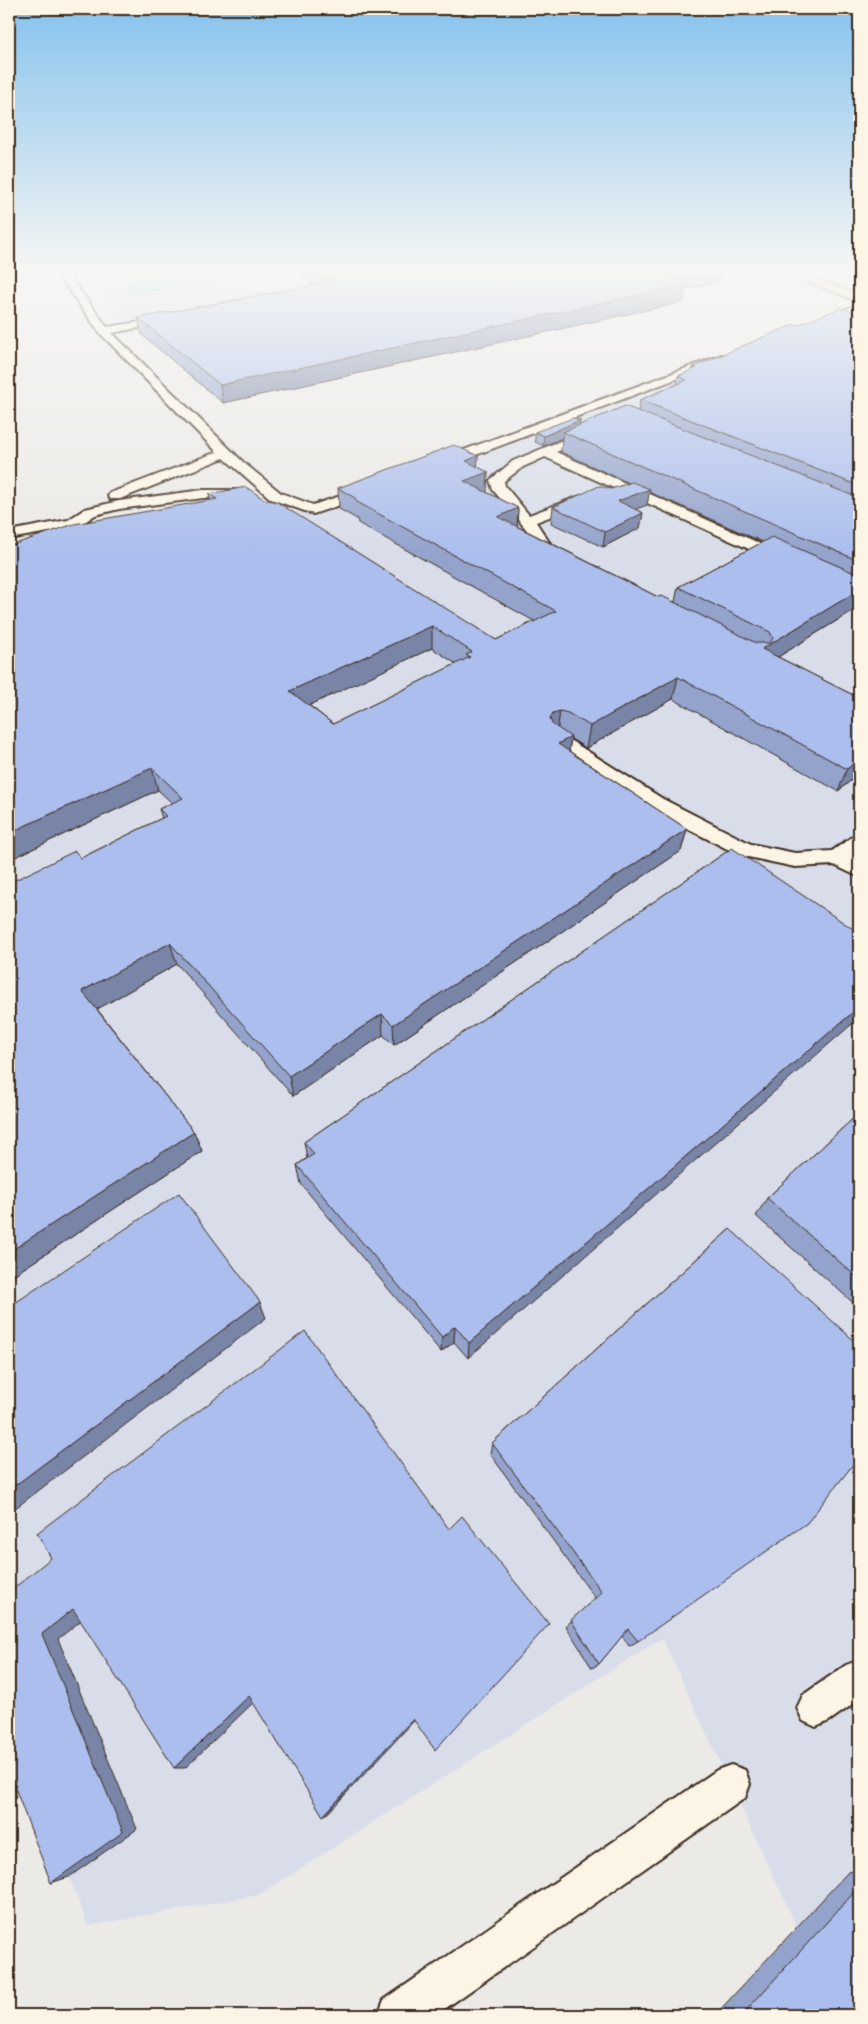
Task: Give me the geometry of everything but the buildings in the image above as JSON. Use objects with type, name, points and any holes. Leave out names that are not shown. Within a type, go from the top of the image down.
[{"type":"street","points":[[136,363],[226,453],[276,496]]},
{"type":"street","points":[[428,468],[707,363]]},
{"type":"street","points":[[575,567],[543,545],[498,487],[497,480],[518,464],[605,426]]},
{"type":"street","points":[[481,448],[518,464]]},
{"type":"street","points":[[545,452],[797,565]]},
{"type":"street","points":[[9,522],[82,510],[226,453]]},
{"type":"street","points":[[9,534],[72,524],[90,512],[119,505],[203,494],[227,493],[276,496],[313,510],[383,485]]},
{"type":"street","points":[[615,496],[630,490]]},
{"type":"street","points":[[526,521],[598,494]]},
{"type":"street","points":[[558,740],[656,804],[746,850],[795,860],[837,858],[859,870]]},
{"type":"street","points":[[837,858],[859,842]]},
{"type":"street","points":[[816,1708],[859,1678]]},
{"type":"street","points":[[400,2015],[731,1784]]},
{"type":"shaded area","points":[[707,363],[859,363],[859,2015],[797,1927],[662,1638],[259,1895],[88,1926],[9,1724],[9,547],[295,512],[313,514],[334,510],[462,461],[472,451]]}]
